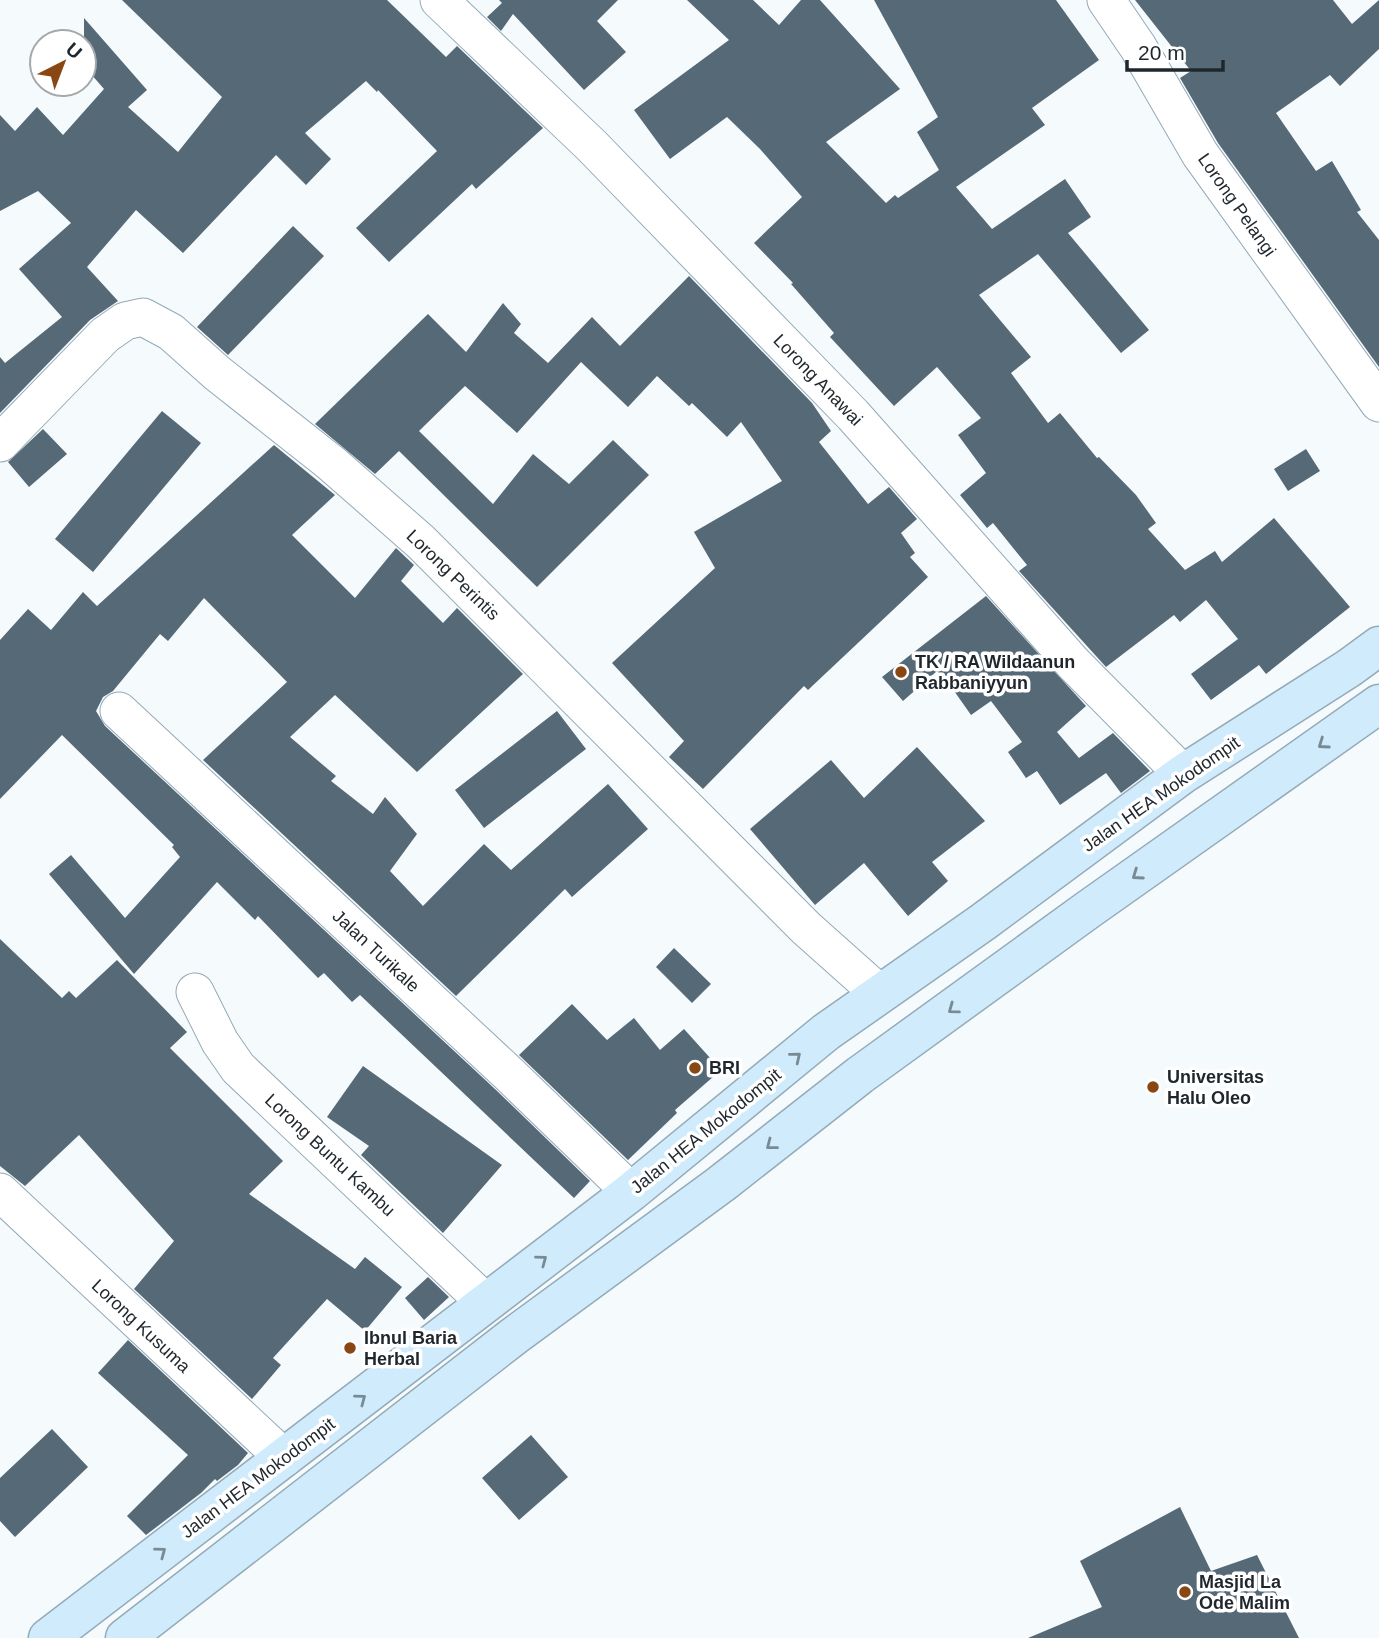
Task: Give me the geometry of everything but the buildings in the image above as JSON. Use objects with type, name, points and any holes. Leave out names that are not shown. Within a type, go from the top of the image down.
[{"type":"street","name":"Lorong Anawai","points":[[439,0],[592,146],[853,415],[1073,663],[1183,774]]},
{"type":"street","name":"Lorong Pelangi","points":[[1106,0],[1138,47],[1200,154],[1379,403]]},
{"type":"street","name":"Lorong Perintis","points":[[0,443],[105,335],[125,321],[143,317],[170,332],[217,373],[331,463],[421,542],[806,928],[880,995]]},
{"type":"street","name":"Jalan HEA Mokodompit","points":[[48,1638],[631,1192],[826,1032],[983,922],[1183,774],[1379,646]]},
{"type":"street","points":[[122,1582],[138,1628],[514,1336],[722,1184],[860,1075],[1379,704]]},
{"type":"street","name":"Jalan Turikale","points":[[119,712],[509,1074],[631,1192]]},
{"type":"street","points":[[983,922],[1015,964]]},
{"type":"street","name":"Lorong Buntu Kambu","points":[[195,992],[220,1042],[238,1068],[486,1303]]},
{"type":"street","name":"Lorong Kusuma","points":[[0,1192],[284,1458]]},
{"type":"place","name":"TK / RA Wildaanun Rabbaniyyun","points":[[901,672]]},
{"type":"place","name":"BRI","points":[[695,1068]]},
{"type":"place","name":"Universitas Halu Oleo","points":[[1153,1087]]},
{"type":"place","name":"Ibnul Baria Herbal","points":[[350,1348]]},
{"type":"place","name":"Masjid La Ode Malim","points":[[1185,1592]]}]
